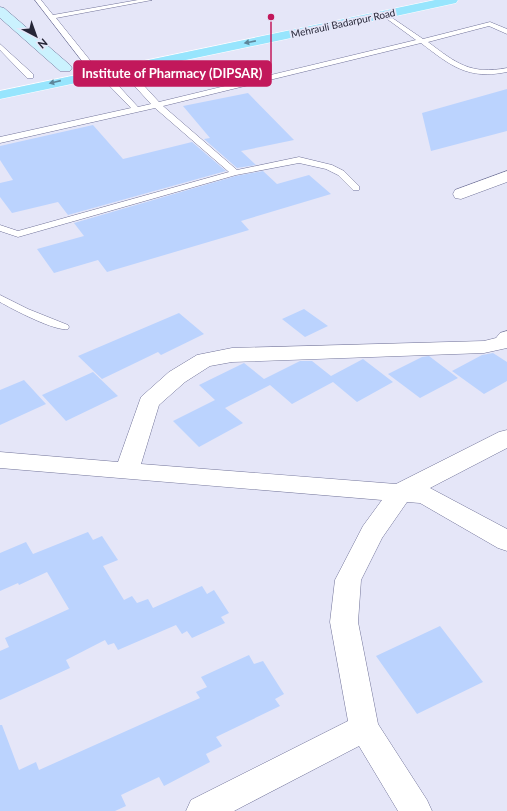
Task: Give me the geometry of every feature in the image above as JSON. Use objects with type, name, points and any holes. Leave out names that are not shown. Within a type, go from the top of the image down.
[{"type":"main road","name":"Mehrauli Badarpur Road","points":[[0,82],[397,0]]},
{"type":"main road","name":"Mehrauli Badarpur Road","points":[[0,95],[101,72],[385,15],[452,0]]},
{"type":"street","points":[[0,11],[65,68]]},
{"type":"street","points":[[461,194],[507,176]]},
{"type":"street","points":[[127,471],[149,402],[178,377],[204,360],[232,355],[484,347],[506,342]]},
{"type":"street","points":[[416,811],[364,728],[344,622],[348,580],[372,533],[402,492],[507,438]]},
{"type":"street","points":[[0,460],[425,495],[507,541]]},
{"type":"street","points":[[202,811],[364,728]]},
{"type":"lane","points":[[38,0],[89,64]]},
{"type":"lane","points":[[52,17],[149,0]]},
{"type":"lane","points":[[385,15],[463,70],[480,74],[493,74],[507,70]]},
{"type":"lane","points":[[0,140],[137,110],[490,24],[507,32]]},
{"type":"lane","points":[[0,46],[30,76]]},
{"type":"lane","points":[[122,68],[157,105],[235,173]]},
{"type":"lane","points":[[101,72],[137,110]]},
{"type":"lane","points":[[0,228],[18,234],[235,173],[299,160],[329,167],[341,173],[356,188]]},
{"type":"lane","points":[[0,298],[24,311],[64,327]]},
{"type":"building","points":[[507,89],[507,131],[431,151],[422,113]]},
{"type":"building","points":[[248,93],[294,140],[241,151],[256,165],[237,168],[204,139],[210,138],[183,106]]},
{"type":"building","points":[[93,125],[123,159],[192,142],[226,171],[68,215],[58,202],[12,213],[0,197],[0,183],[13,180],[0,160],[0,146]]},
{"type":"building","points":[[263,171],[277,184],[309,175],[331,194],[241,221],[249,230],[107,272],[98,260],[54,273],[37,249],[84,236],[74,223],[236,176]]},
{"type":"building","points":[[304,309],[328,326],[305,337],[282,319]]},
{"type":"building","points":[[179,313],[204,334],[161,355],[158,352],[102,379],[78,356]]},
{"type":"building","points":[[493,353],[507,362],[507,381],[484,394],[452,371],[482,355]]},
{"type":"building","points":[[429,356],[458,378],[420,398],[388,374],[422,357]]},
{"type":"building","points":[[363,359],[393,382],[357,402],[333,382],[292,404],[270,385],[225,408],[243,423],[199,447],[173,421],[215,400],[199,385],[244,363],[264,379],[300,361],[312,361],[331,376]]},
{"type":"building","points":[[93,372],[118,396],[66,421],[42,395]]},
{"type":"building","points":[[24,380],[46,404],[0,425],[0,390]]},
{"type":"building","points":[[88,532],[93,540],[102,536],[118,560],[103,566],[124,600],[132,596],[137,603],[148,599],[153,608],[202,586],[207,594],[214,590],[229,613],[221,617],[225,623],[192,638],[187,631],[182,634],[176,625],[118,650],[114,643],[108,645],[105,640],[66,660],[70,668],[0,700],[0,651],[9,647],[5,638],[69,609],[47,572],[19,585],[18,583],[0,591],[0,553],[26,542],[33,554]]},
{"type":"building","points":[[440,626],[483,682],[417,714],[376,656]]},
{"type":"building","points":[[249,655],[254,664],[263,661],[284,694],[275,699],[280,706],[216,737],[222,746],[206,754],[210,762],[164,786],[159,777],[121,795],[126,806],[115,811],[0,811],[0,725],[2,725],[19,770],[36,762],[39,770],[200,698],[196,692],[207,687],[201,677]]},
{"type":"place","name":"Institute of Pharmacy (DIPSAR)","points":[[271,17]]}]
